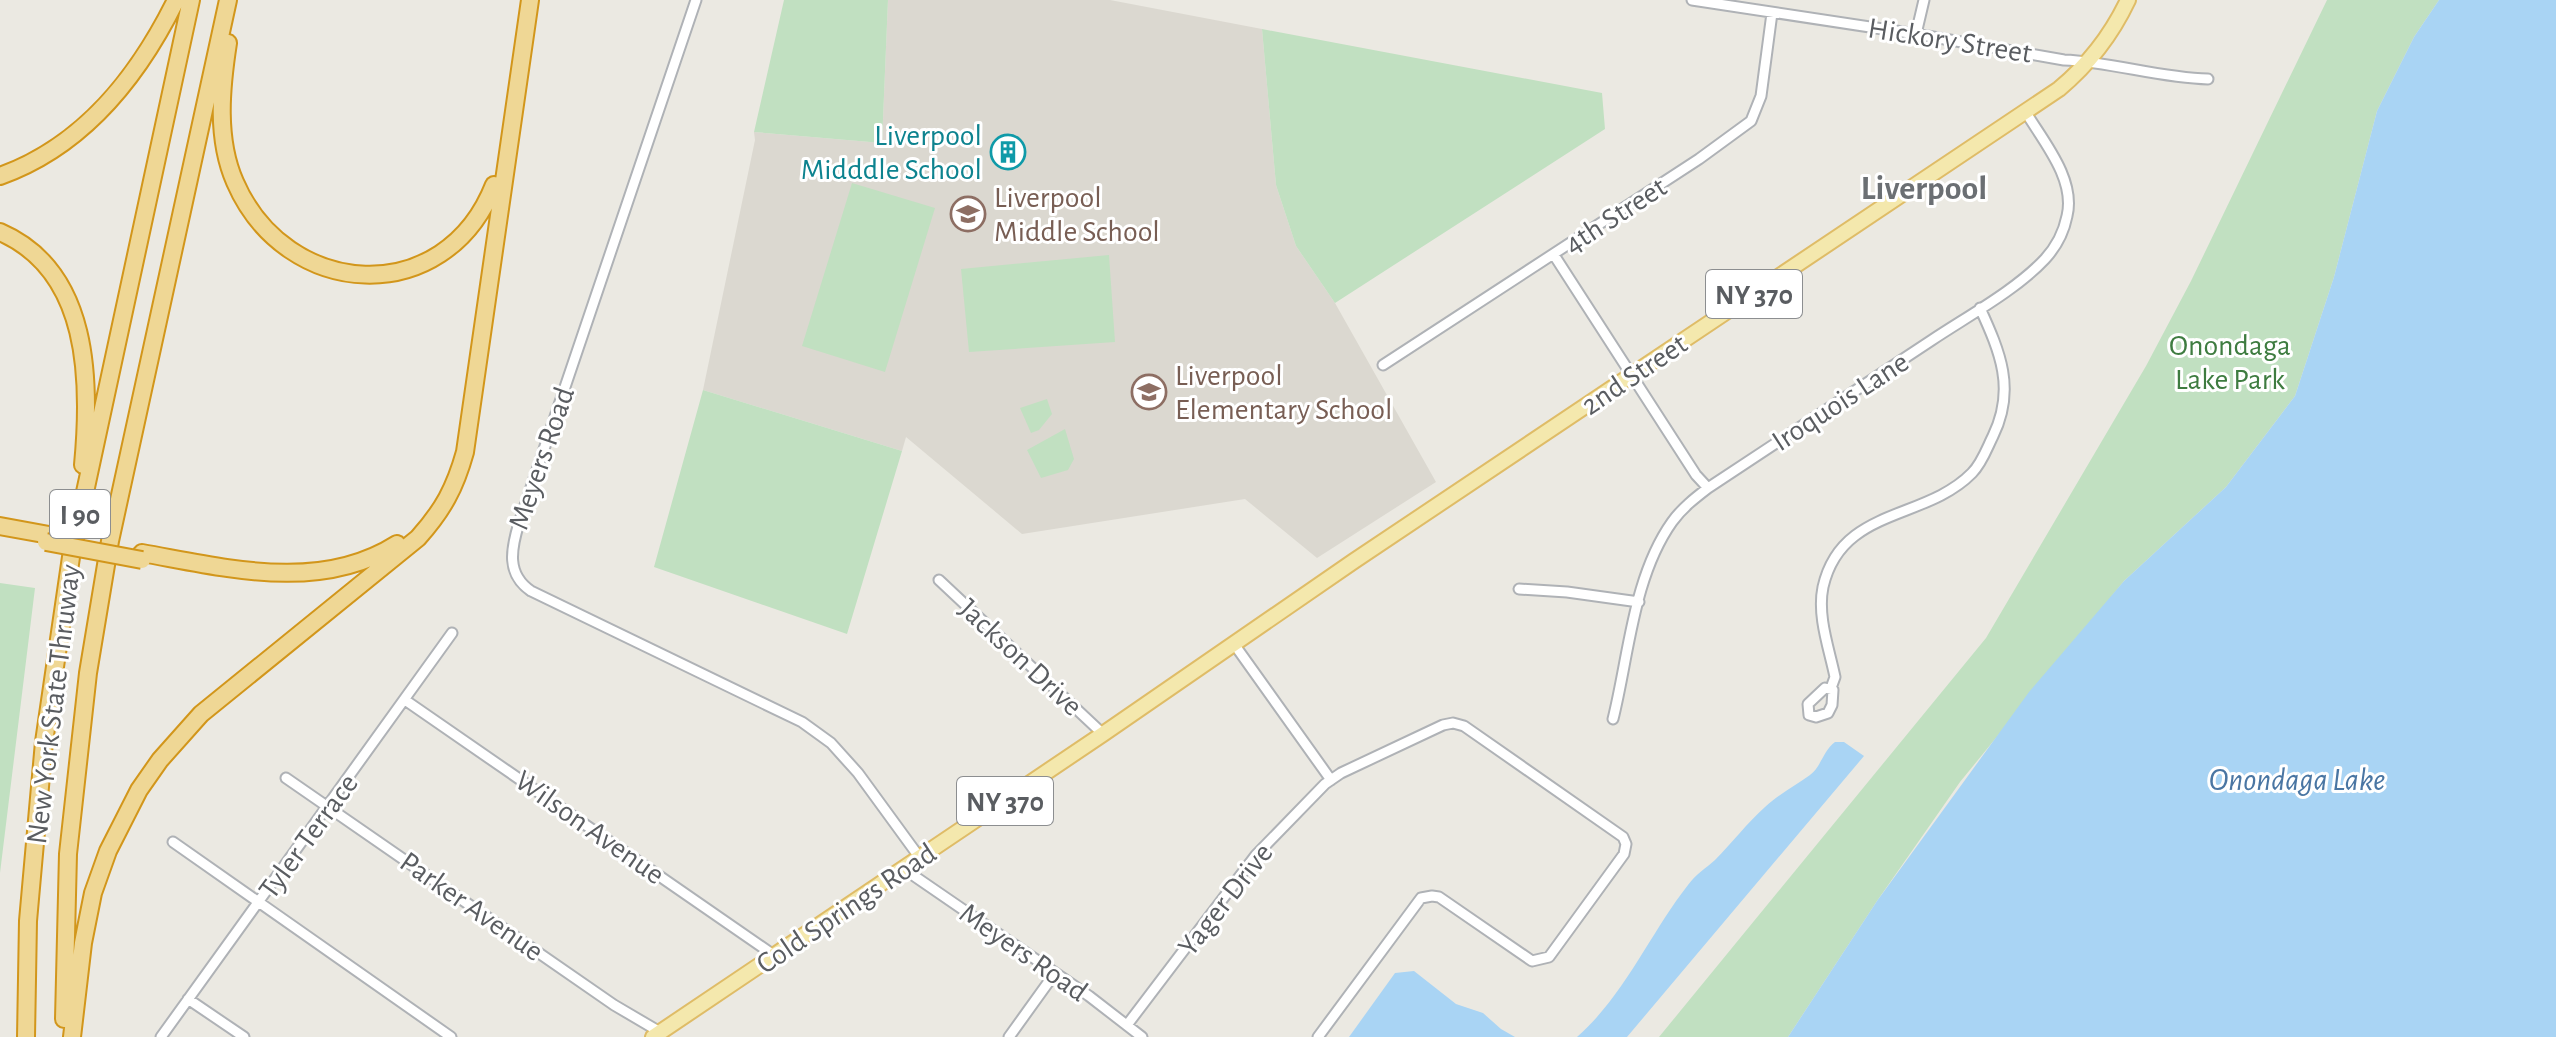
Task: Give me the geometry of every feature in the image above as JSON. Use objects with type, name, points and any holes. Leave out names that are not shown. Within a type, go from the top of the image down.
[{"type":"highway","points":[[0,176],[44,156],[108,105],[157,38],[176,0]]},
{"type":"highway","name":"New York State Thruway","points":[[26,1037],[28,921],[44,742],[58,634],[78,520],[191,0]]},
{"type":"highway","name":"New York State Thruway","points":[[64,1037],[68,854],[90,659],[110,541],[228,0]]},
{"type":"highway","points":[[234,0],[223,78],[222,115],[226,154],[244,202],[265,229],[285,247],[331,269],[357,274],[406,270],[427,262],[451,247],[472,227],[485,208],[494,185]]},
{"type":"highway","points":[[142,557],[238,570],[321,572],[371,559],[419,527],[438,499],[453,466],[460,436],[508,84],[529,0]]},
{"type":"highway","points":[[72,1037],[83,943],[93,893],[108,851],[139,790],[160,760],[201,714],[418,538],[440,513],[457,481],[465,452],[529,0]]},
{"type":"highway","points":[[0,232],[29,249],[51,271],[66,294],[77,320],[83,348],[87,400],[78,520]]},
{"type":"highway","points":[[0,526],[230,577],[278,581],[326,579],[364,571],[394,557]]},
{"type":"highway","points":[[0,534],[48,538]]},
{"type":"main road","name":"2nd Street","points":[[1354,561],[2059,89],[2089,61],[2111,33],[2128,0]]},
{"type":"main road","name":"Cold Springs Road","points":[[656,1035],[1354,561]]},
{"type":"street","name":"Meyers Road","points":[[696,0],[519,523],[512,546],[516,577],[531,591],[802,722],[831,743],[858,773],[920,858]]},
{"type":"street","name":"Hickory Street","points":[[1692,0],[2064,60],[2089,61],[2181,79],[2208,79]]},
{"type":"street","points":[[1916,34],[1924,0]]},
{"type":"street","name":"4th Street","points":[[1383,365],[1699,159],[1751,121],[1761,96],[1772,13]]},
{"type":"street","name":"Iroquois Lane","points":[[1613,719],[1639,602],[1652,559],[1670,525],[1690,503],[1708,488],[1980,308],[2048,256],[2061,236],[2069,201],[2066,185],[2053,156],[2025,111]]},
{"type":"street","points":[[1554,255],[1696,475],[1708,488]]},
{"type":"street","points":[[1831,688],[1835,677],[1821,608],[1832,563],[1845,543],[1859,531],[1949,490],[1971,474],[1998,425],[2006,383],[1999,348],[1980,308]]},
{"type":"street","name":"Jackson Drive","points":[[939,580],[1103,734]]},
{"type":"street","points":[[1519,589],[1639,602]]},
{"type":"street","name":"Tyler Terrace","points":[[161,1037],[452,633]]},
{"type":"street","points":[[1234,644],[1331,780]]},
{"type":"street","name":"Wilson Avenue","points":[[405,700],[775,956]]},
{"type":"street","name":"Yager Drive","points":[[1127,1025],[1256,855],[1331,780],[1443,725],[1453,723],[1464,726],[1623,837],[1626,844],[1624,854],[1549,957],[1532,961],[1439,897],[1421,898],[1318,1037]]},
{"type":"street","name":"Parker Avenue","points":[[286,778],[656,1035]]},
{"type":"street","points":[[173,842],[451,1037]]},
{"type":"street","name":"Meyers Road","points":[[904,869],[1142,1037]]},
{"type":"street","points":[[1009,1037],[1055,973]]},
{"type":"street","points":[[188,999],[244,1037]]},
{"type":"shaded area","points":[[888,0],[1110,0],[1262,29],[1276,185],[1296,246],[1335,303],[1436,482],[1317,558],[1245,499],[1022,534],[906,437],[902,451],[703,390],[755,140],[754,132],[882,143]]},
{"type":"green space","points":[[784,0],[888,0],[882,143],[754,132]]},
{"type":"green space","name":"Onondaga Lake Park","points":[[2327,0],[2439,0],[2414,37],[2377,111],[2334,277],[2295,396],[2226,487],[2124,581],[1960,782],[1788,1037],[1659,1037],[1986,638],[2146,366],[2191,281]]},
{"type":"green space","points":[[1262,29],[1602,93],[1605,129],[1335,303],[1296,246],[1276,185]]},
{"type":"green space","points":[[852,183],[935,208],[885,372],[802,346]]},
{"type":"green space","points":[[1109,255],[1115,342],[969,352],[961,269]]},
{"type":"green space","points":[[703,390],[902,451],[847,634],[654,567]]},
{"type":"green space","points":[[1047,399],[1052,414],[1039,430],[1031,433],[1020,408]]},
{"type":"green space","points":[[1065,429],[1074,459],[1068,470],[1041,478],[1027,450]]},
{"type":"green space","points":[[0,583],[35,588],[0,873]]},
{"type":"water","name":"Onondaga Lake","points":[[2439,0],[2556,0],[2556,1037],[1788,1037],[1877,901],[2029,692],[2124,581],[2226,487],[2295,396],[2334,277],[2377,111],[2414,37]]},
{"type":"water","points":[[1835,742],[1844,742],[1864,756],[1627,1037],[1577,1037],[1609,1003],[1691,881],[1765,807],[1814,772]]},
{"type":"water","points":[[1414,971],[1456,1004],[1483,1013],[1515,1037],[1349,1037],[1395,973]]},
{"type":"place","name":"Liverpool Midddle School","points":[[1008,152]]},
{"type":"place","name":"Liverpool Middle School","points":[[968,214]]},
{"type":"place","name":"Liverpool Elementary School","points":[[1149,392]]},
{"type":"district","name":"Liverpool","points":[[1924,187]]}]
